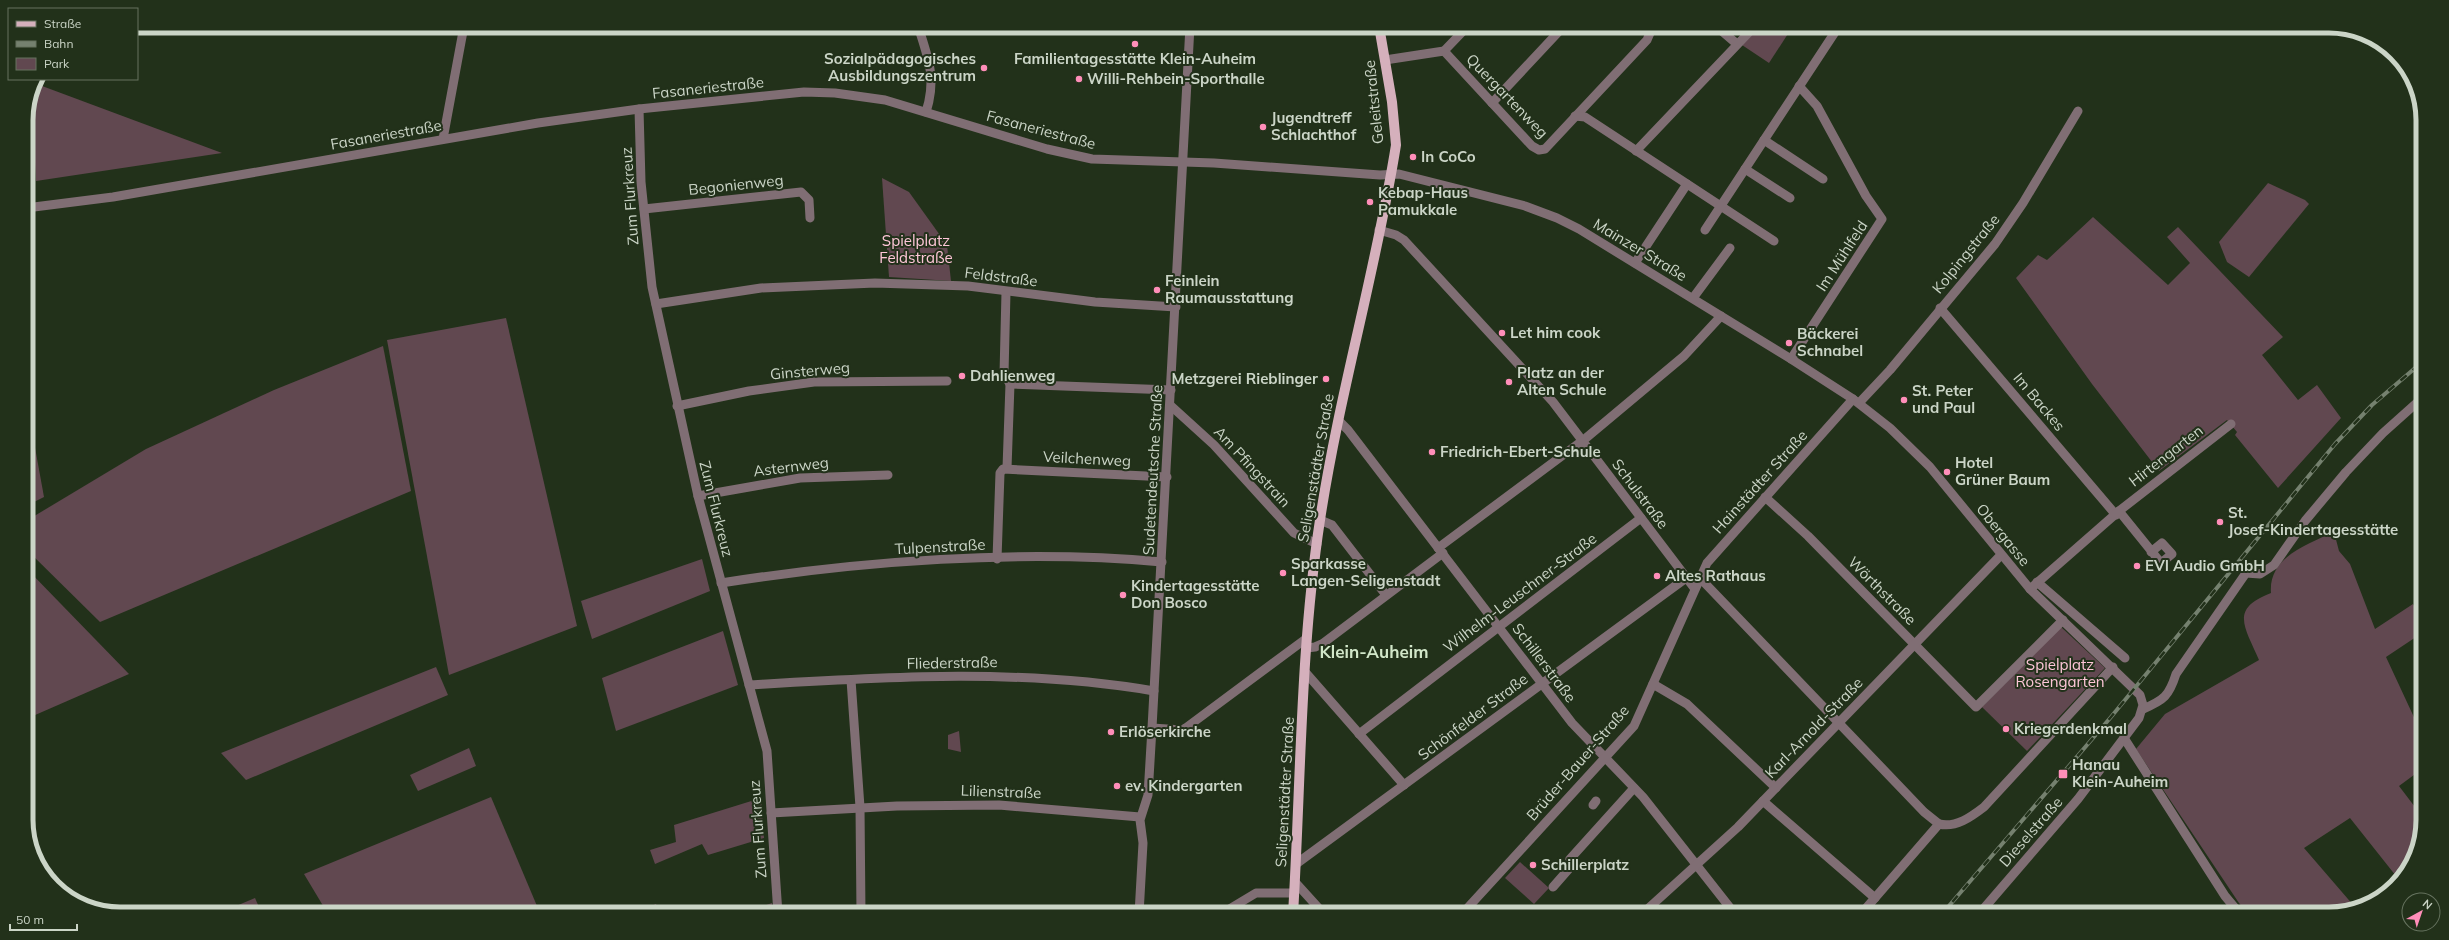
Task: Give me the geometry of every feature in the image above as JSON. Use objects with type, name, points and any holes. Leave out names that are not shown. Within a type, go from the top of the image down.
[{"type":"main road","name":"Geleitstraße","points":[[1381,33],[1396,129],[1396,145],[1390,175]]},
{"type":"main road","name":"Seligenstädter Straße","points":[[1293,907],[1307,643],[1320,520],[1390,175]]},
{"type":"street","points":[[443,139],[463,33]]},
{"type":"street","points":[[920,33],[932,75],[931,95],[926,112]]},
{"type":"street","name":"Sudetendeutsche Straße","points":[[1139,907],[1143,848],[1140,817],[1148,795],[1176,307],[1190,33]]},
{"type":"street","points":[[1385,60],[1444,51],[1461,33]]},
{"type":"street","points":[[1492,103],[1557,33]]},
{"type":"street","points":[[1575,116],[1647,40],[1650,33]]},
{"type":"street","points":[[1724,33],[1737,44]]},
{"type":"street","points":[[1636,151],[1748,33]]},
{"type":"street","points":[[1705,230],[1834,33]]},
{"type":"street","name":"Quergartenweg","points":[[1444,51],[1532,146],[1539,150],[1545,149],[1575,116]]},
{"type":"street","name":"Im Mühlfeld","points":[[1792,359],[1882,219],[1868,200],[1817,106],[1799,86]]},
{"type":"street","name":"Fasaneriestraße","points":[[33,207],[113,197],[443,139],[639,109],[815,92],[871,98],[926,112],[1078,156],[1118,161],[1183,163],[1390,175]]},
{"type":"street","name":"Zum Flurkreuz","points":[[639,109],[640,159],[644,209],[656,304],[677,406],[698,496],[767,751],[778,907]]},
{"type":"street","name":"Kolpingstraße","points":[[1856,401],[1890,370],[2009,224],[2078,111]]},
{"type":"street","points":[[1575,116],[1585,117],[1774,241]]},
{"type":"street","points":[[1764,140],[1823,179]]},
{"type":"street","points":[[1745,169],[1790,198]]},
{"type":"street","name":"Mainzer Straße","points":[[1390,175],[1399,174],[1545,213],[1569,223],[1792,359],[1856,401]]},
{"type":"street","points":[[1635,263],[1687,184]]},
{"type":"street","name":"Begonienweg","points":[[644,209],[801,192],[809,200],[810,218]]},
{"type":"street","name":"Schulstraße","points":[[1379,230],[1396,234],[1404,240],[1546,395],[1695,589]]},
{"type":"street","points":[[1693,298],[1730,248]]},
{"type":"street","name":"Feldstraße","points":[[656,304],[761,288],[822,284],[916,284],[968,286],[1006,292],[1095,302],[1176,307]]},
{"type":"street","points":[[997,559],[1000,473],[1007,468],[1010,384],[1004,374],[1006,292]]},
{"type":"street","name":"Im Backes","points":[[1940,308],[2118,513]]},
{"type":"street","points":[[1152,728],[1174,730],[1187,728],[1307,643],[1316,647],[1322,644],[1582,441],[1684,356],[1721,316]]},
{"type":"street","name":"Ginsterweg","points":[[677,406],[749,391],[814,382],[948,381]]},
{"type":"street","points":[[1010,384],[1171,390]]},
{"type":"street","name":"Hainstädter Straße","points":[[1695,589],[1699,577],[1710,558],[1765,497],[1856,401]]},
{"type":"street","name":"Obergasse","points":[[1856,401],[1922,458],[2030,589],[2134,688],[2141,697],[2143,709]]},
{"type":"street","points":[[2143,709],[2164,698],[2171,691],[2176,674],[2246,573],[2257,575],[2271,568],[2305,521],[2346,472],[2388,429],[2416,404]]},
{"type":"street","name":"Am Pfingstrain","points":[[1170,405],[1214,445],[1294,533],[1317,544]]},
{"type":"street","name":"Schillerstraße","points":[[1339,421],[1348,430],[1582,734],[1634,788],[1696,863],[1730,907]]},
{"type":"street","name":"Hirtengarten","points":[[2030,589],[2118,513],[2231,424]]},
{"type":"street","name":"Veilchenweg","points":[[1007,468],[1166,478]]},
{"type":"street","name":"Asternweg","points":[[698,496],[800,478],[888,475]]},
{"type":"street","name":"Wörthstraße","points":[[1765,497],[1803,532],[1976,707],[2062,620]]},
{"type":"street","points":[[2118,513],[2152,552]]},
{"type":"street","name":"Wilhelm-Leuschner-Straße","points":[[1359,734],[1499,627],[1638,515]]},
{"type":"street","points":[[1320,520],[1332,525],[1386,595]]},
{"type":"street","name":"Karl-Arnold-Straße","points":[[1649,907],[1696,863],[1733,831],[1776,788],[2001,555]]},
{"type":"street","name":"Tulpenstraße","points":[[721,583],[838,568],[997,559],[1083,557],[1162,562]]},
{"type":"street","points":[[1699,577],[1924,812],[1940,824],[1947,825],[1961,822],[1984,807],[2113,667]]},
{"type":"street","name":"Schönfelder Straße","points":[[1296,864],[1686,578]]},
{"type":"street","name":"Obergasse","points":[[2037,582],[2125,658]]},
{"type":"street","name":"Brüder-Bauer-Straße","points":[[1468,907],[1605,759],[1639,718],[1695,589]]},
{"type":"street","points":[[1306,674],[1404,785]]},
{"type":"street","name":"Fliederstraße","points":[[749,685],[991,675],[1090,681],[1154,691]]},
{"type":"street","points":[[851,680],[860,807],[861,907]]},
{"type":"street","points":[[1653,684],[1675,695],[1687,704],[1776,788]]},
{"type":"street","name":"Dieselstraße","points":[[1985,907],[2078,799],[2140,718],[2143,709]]},
{"type":"street","points":[[2124,738],[2225,896],[2234,907]]},
{"type":"street","points":[[1553,886],[1574,863],[1567,857],[1601,820],[1634,788]]},
{"type":"street","points":[[1763,801],[1875,898]]},
{"type":"street","name":"Lilienstraße","points":[[771,813],[860,807],[999,805],[1140,817]]},
{"type":"street","points":[[1867,907],[1940,824]]},
{"type":"street","points":[[1521,850],[1528,857]]},
{"type":"street","points":[[1295,882],[1318,907]]},
{"type":"street","points":[[1233,907],[1256,893],[1294,893]]},
{"type":"green space","points":[[1753,33],[1788,33],[1769,63],[1742,45]]},
{"type":"green space","points":[[2356,38],[2367,42],[2373,47]]},
{"type":"green space","points":[[41,86],[222,153],[36,181],[33,120],[36,98]]},
{"type":"green space","name":"Spielplatz Feldstraße","points":[[882,178],[909,192],[947,245],[951,281],[889,277]]},
{"type":"green space","points":[[2268,183],[2305,200],[2309,204],[2249,277],[2227,262],[2219,242]]},
{"type":"green space","points":[[2093,217],[2168,285],[2190,263],[2167,237],[2178,227],[2283,337],[2262,355],[2298,400],[2317,385],[2341,418],[2278,488],[2235,435],[2237,432],[2227,420],[2159,471],[2092,384],[2016,278],[2038,255],[2047,260]]},
{"type":"green space","points":[[506,318],[577,626],[449,675],[387,340]]},
{"type":"green space","points":[[383,346],[411,491],[100,622],[33,556],[33,517],[146,449],[274,390]]},
{"type":"green space","points":[[33,436],[44,497],[33,502]]},
{"type":"green space","points":[[2334,532],[2339,551],[2350,564],[2375,629],[2413,604],[2416,610],[2416,637],[2386,657],[2416,722],[2416,773],[2399,786],[2416,808],[2414,837],[2407,858],[2396,875],[2350,818],[2304,848],[2352,904],[2329,907],[2242,907],[2136,749],[2165,714],[2259,660],[2246,629],[2244,620],[2245,613],[2249,606],[2258,599],[2271,593],[2272,581],[2276,570],[2283,561],[2302,547]]},
{"type":"green space","points":[[702,559],[710,591],[592,639],[581,601]]},
{"type":"green space","points":[[33,575],[129,674],[33,716]]},
{"type":"green space","name":"Spielplatz Rosengarten","points":[[2061,627],[2105,668],[2027,751],[1982,707]]},
{"type":"green space","points":[[723,631],[738,685],[616,731],[602,678]]},
{"type":"green space","points":[[436,667],[448,695],[246,780],[221,753]]},
{"type":"green space","points":[[959,731],[961,752],[948,749],[948,735]]},
{"type":"green space","points":[[469,748],[476,766],[418,791],[410,775]]},
{"type":"green space","points":[[491,797],[537,906],[324,907],[304,874]]},
{"type":"green space","points":[[761,798],[764,838],[708,855],[702,844],[655,864],[650,850],[676,842],[674,825]]},
{"type":"green space","points":[[1520,862],[1549,888],[1534,904],[1505,878]]},
{"type":"green space","points":[[2392,879],[2382,889],[2381,887]]},
{"type":"green space","points":[[255,898],[259,907],[234,907]]},
{"type":"green space","points":[[772,903],[772,907],[760,907]]},
{"type":"green space","points":[[656,904],[657,907],[648,907]]},
{"type":"railway","points":[[1948,907],[2111,717],[2335,444],[2372,405],[2416,367]]},
{"type":"place","name":"Familientagesstätte Klein-Auheim","points":[[1135,44]]},
{"type":"place","name":"Sozialpädagogisches Ausbildungszentrum","points":[[984,68]]},
{"type":"place","name":"Willi-Rehbein-Sporthalle","points":[[1079,79]]},
{"type":"place","name":"Jugendtreff Schlachthof","points":[[1263,127]]},
{"type":"place","name":"In CoCo","points":[[1413,157]]},
{"type":"place","name":"Kebap-Haus Pamukkale","points":[[1370,202]]},
{"type":"place","name":"Feinlein Raumausstattung","points":[[1157,290]]},
{"type":"place","name":"Let him cook","points":[[1502,333]]},
{"type":"place","name":"Bäckerei Schnabel","points":[[1789,343]]},
{"type":"place","name":"Dahlienweg","points":[[962,376]]},
{"type":"place","name":"Metzgerei Rieblinger","points":[[1326,379]]},
{"type":"place","name":"Platz an der Alten Schule","points":[[1509,382]]},
{"type":"place","name":"St. Peter und Paul","points":[[1904,400]]},
{"type":"place","name":"Friedrich-Ebert-Schule","points":[[1432,452]]},
{"type":"place","name":"Hotel Grüner Baum","points":[[1947,472]]},
{"type":"place","name":"St. Josef-Kindertagesstätte","points":[[2220,522]]},
{"type":"place","name":"EVI Audio GmbH","points":[[2137,566]]},
{"type":"place","name":"Sparkasse Langen-Seligenstadt","points":[[1283,573]]},
{"type":"place","name":"Altes Rathaus","points":[[1657,576]]},
{"type":"place","name":"Kindertagesstätte Don Bosco","points":[[1123,595]]},
{"type":"place","name":"Kriegerdenkmal","points":[[2006,729]]},
{"type":"place","name":"Erlöserkirche","points":[[1111,732]]},
{"type":"place","name":"Hanau Klein-Auheim","points":[[2063,774]]},
{"type":"place","name":"ev. Kindergarten","points":[[1117,786]]},
{"type":"place","name":"Schillerplatz","points":[[1533,865]]},
{"type":"district","name":"Klein-Auheim","points":[[1374,652]]}]
